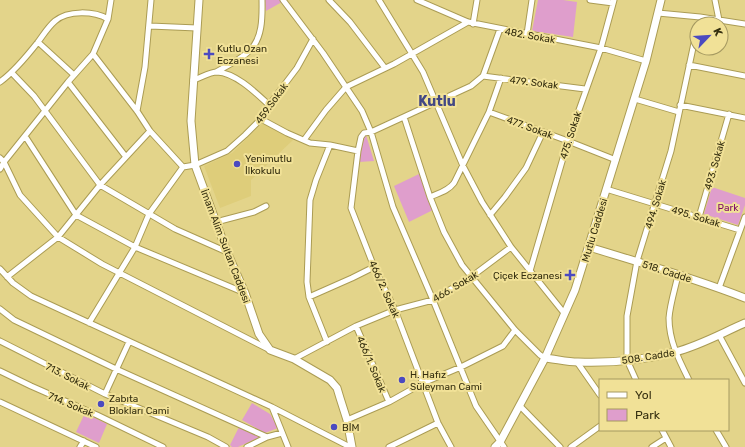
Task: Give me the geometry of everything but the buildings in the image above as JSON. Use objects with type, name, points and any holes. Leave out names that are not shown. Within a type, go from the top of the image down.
[{"type":"street","points":[[0,168],[2,160],[25,136],[68,82],[93,54],[108,19],[111,0]]},
{"type":"street","points":[[136,111],[145,67],[150,26],[151,0]]},
{"type":"street","name":"İmam Alim Sultan Caddesi","points":[[199,0],[191,121],[195,165],[259,334],[270,350]]},
{"type":"street","points":[[193,80],[216,72],[233,63],[254,47],[262,24],[262,0]]},
{"type":"street","points":[[284,0],[362,111],[371,132],[393,207],[476,406],[499,445]]},
{"type":"street","points":[[329,0],[350,22],[385,68]]},
{"type":"street","points":[[379,0],[423,72],[462,166],[482,202],[511,247],[564,313]]},
{"type":"street","name":"482. Sokak","points":[[416,0],[470,23],[601,48],[646,61]]},
{"type":"street","points":[[304,140],[326,110],[346,87],[470,23],[477,0]]},
{"type":"street","points":[[527,34],[532,0]]},
{"type":"street","points":[[590,0],[614,1]]},
{"type":"street","name":"Mutlu Caddesi","points":[[499,445],[545,358],[575,290],[635,99],[661,0]]},
{"type":"street","points":[[715,0],[718,16]]},
{"type":"street","name":"475. Sokak","points":[[530,271],[568,141],[585,89],[601,48],[614,1]]},
{"type":"street","points":[[0,82],[12,73],[57,19],[66,15],[86,13],[101,15],[108,19]]},
{"type":"street","points":[[658,13],[690,16]]},
{"type":"street","points":[[729,22],[745,24]]},
{"type":"street","points":[[150,26],[197,28]]},
{"type":"street","points":[[371,132],[471,86],[483,76],[500,29]]},
{"type":"street","name":"459.Sokak","points":[[183,167],[195,165],[226,152],[245,135],[261,118],[296,68],[313,40]]},
{"type":"street","points":[[38,42],[74,75]]},
{"type":"street","points":[[89,323],[134,247],[149,214],[183,167],[150,131],[93,54]]},
{"type":"street","name":"494. Sokak","points":[[636,379],[627,360],[627,316],[637,261],[671,151],[691,56]]},
{"type":"street","points":[[689,64],[745,76]]},
{"type":"street","points":[[216,72],[239,80],[269,105]]},
{"type":"street","points":[[12,73],[34,96],[100,185],[175,230],[227,252]]},
{"type":"street","name":"479. Sokak","points":[[483,76],[585,89]]},
{"type":"street","points":[[430,197],[451,187],[489,112],[501,78]]},
{"type":"street","points":[[68,82],[126,157]]},
{"type":"street","points":[[635,99],[679,112]]},
{"type":"street","points":[[680,105],[745,118]]},
{"type":"street","name":"477. Sokak","points":[[489,112],[616,160]]},
{"type":"street","name":"493. Sokak","points":[[699,217],[729,114]]},
{"type":"street","points":[[404,117],[430,197],[444,232],[462,265],[515,330],[540,355],[545,358]]},
{"type":"street","points":[[261,118],[287,133],[310,143],[330,145],[358,151]]},
{"type":"street","points":[[7,277],[58,237],[100,185],[150,131]]},
{"type":"street","name":"466/2. Sokak","points":[[371,132],[364,133],[361,137],[350,208],[374,266],[395,310],[438,423],[450,447]]},
{"type":"street","points":[[490,215],[526,168],[543,132]]},
{"type":"street","points":[[25,136],[76,214],[134,247],[245,294]]},
{"type":"street","points":[[327,342],[309,298],[307,282],[310,200],[330,145]]},
{"type":"street","points":[[2,160],[20,194],[58,237],[102,264],[270,350],[294,359],[330,380],[336,388],[347,420],[351,447]]},
{"type":"street","name":"495. Sokak","points":[[606,189],[740,230]]},
{"type":"street","points":[[216,222],[254,212],[266,206]]},
{"type":"street","points":[[719,288],[745,218]]},
{"type":"street","name":"466. Sokak","points":[[294,359],[356,326],[395,310],[433,300],[472,277],[511,247]]},
{"type":"street","name":"518. Cadde","points":[[589,247],[637,261],[745,298]]},
{"type":"street","points":[[309,298],[374,266]]},
{"type":"street","points":[[0,269],[12,283],[31,296],[272,407],[351,447]]},
{"type":"street","points":[[678,275],[669,317],[670,336],[689,379]]},
{"type":"street","points":[[0,309],[14,320],[116,369],[267,437]]},
{"type":"street","name":"508. Cadde","points":[[545,358],[577,362],[627,360],[676,352],[702,343],[745,323]]},
{"type":"street","name":"466/1. Sokak","points":[[356,326],[388,402]]},
{"type":"street","points":[[347,420],[388,402],[423,383],[461,367],[503,346],[515,330]]},
{"type":"street","points":[[719,335],[745,383]]},
{"type":"street","name":"713. Sokak","points":[[0,341],[105,394],[226,447]]},
{"type":"street","points":[[105,394],[129,342]]},
{"type":"street","points":[[577,362],[599,395]]},
{"type":"street","name":"714. Sokak","points":[[0,371],[163,447]]},
{"type":"street","points":[[0,402],[96,447]]},
{"type":"street","points":[[520,406],[560,447]]},
{"type":"street","points":[[272,407],[288,447]]},
{"type":"street","points":[[389,447],[438,423]]},
{"type":"street","points":[[571,447],[599,427]]},
{"type":"street","points":[[662,431],[671,447]]},
{"type":"street","points":[[717,431],[726,447]]},
{"type":"street","points":[[247,447],[267,437],[282,433]]},
{"type":"street","points":[[652,447],[666,438]]},
{"type":"street","points":[[80,447],[84,441]]},
{"type":"shaded area","name":"Yenimutlu İlkokulu","points":[[263,123],[293,140],[251,180],[251,196],[220,208],[204,166],[232,153]]},
{"type":"green space","points":[[265,0],[280,0],[282,2],[266,11]]},
{"type":"green space","points":[[538,0],[563,0],[577,2],[573,37],[532,31]]},
{"type":"green space","points":[[366,135],[374,161],[359,162],[364,137]]},
{"type":"green space","points":[[419,174],[433,210],[409,222],[394,186]]},
{"type":"green space","name":"Park","points":[[712,187],[745,198],[745,205],[738,225],[704,214]]},
{"type":"green space","points":[[252,403],[270,414],[278,428],[265,433],[242,420]]},
{"type":"green space","points":[[85,413],[107,424],[99,443],[76,432]]},
{"type":"green space","points":[[239,427],[260,437],[238,447],[232,447],[230,445]]},
{"type":"place","name":"Kutlu Ozan Eczanesi","points":[[209,54]]},
{"type":"place","name":"Yenimutlu İlkokulu","points":[[237,164]]},
{"type":"place","name":"Çiçek Eczanesi","points":[[570,275]]},
{"type":"place","name":"H. Hafız Süleyman Cami","points":[[402,380]]},
{"type":"place","name":"Zabıta Blokları Cami","points":[[101,404]]},
{"type":"place","name":"BİM","points":[[334,427]]},
{"type":"district","name":"Kutlu","points":[[437,101]]}]
